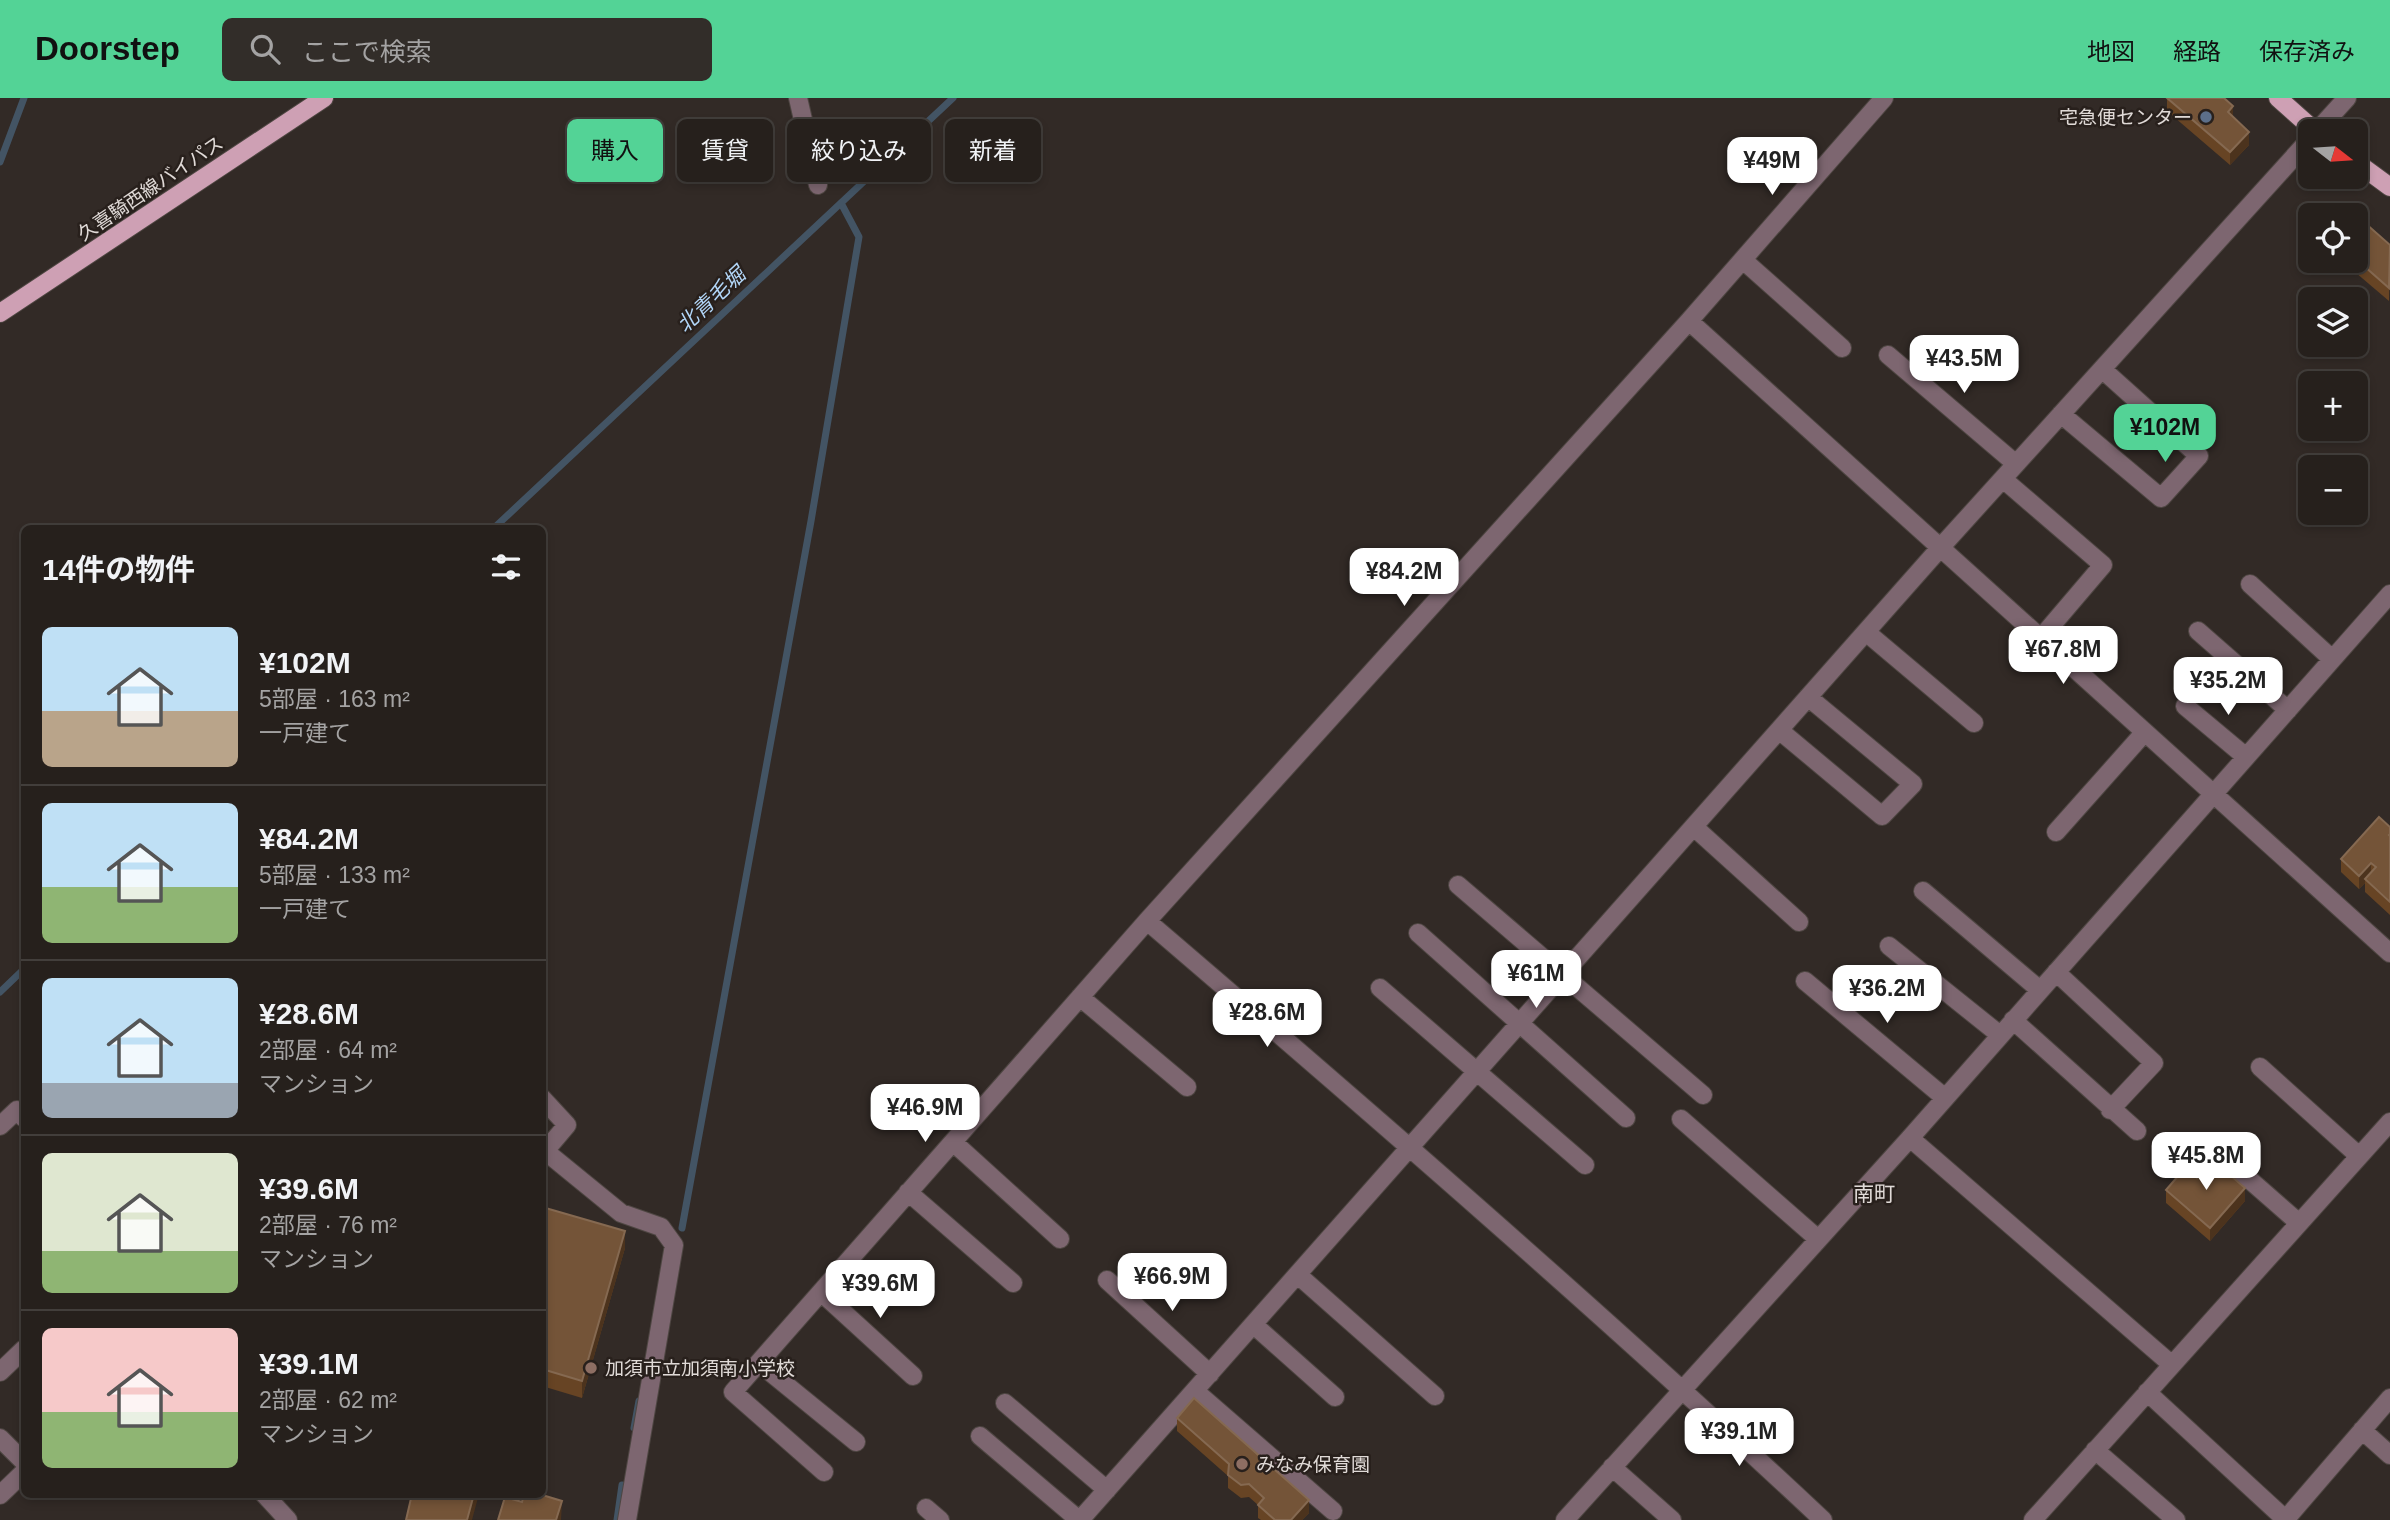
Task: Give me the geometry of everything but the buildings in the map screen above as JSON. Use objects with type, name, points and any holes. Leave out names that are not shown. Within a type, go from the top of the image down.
[{"type":"main road","name":"久喜騎西線バイパス","points":[[0,313],[324,98]]},
{"type":"main road","points":[[2278,98],[2302,119]]},
{"type":"main road","points":[[2368,171],[2390,187]]},
{"type":"street","points":[[798,98],[818,185]]},
{"type":"street","points":[[824,1472],[733,1392],[1147,921],[1689,321],[1884,98]]},
{"type":"street","points":[[2327,119],[2347,98]]},
{"type":"street","points":[[980,1436],[1080,1520],[1940,548],[2298,152]]},
{"type":"street","points":[[1742,260],[1842,348]]},
{"type":"street","points":[[1689,321],[2390,953]]},
{"type":"street","points":[[1888,355],[2016,464]]},
{"type":"street","points":[[2061,414],[2161,498],[2199,456],[2102,369]]},
{"type":"street","points":[[2003,479],[2102,565],[2040,639]]},
{"type":"street","points":[[2250,584],[2332,659]]},
{"type":"street","points":[[1565,1520],[1945,1098],[2390,594]]},
{"type":"street","points":[[2198,631],[2288,709]]},
{"type":"street","points":[[1866,632],[1974,723]]},
{"type":"street","points":[[1779,730],[1882,816],[1913,785],[1808,697]]},
{"type":"street","points":[[2185,706],[2246,757]]},
{"type":"street","points":[[2056,832],[2144,733]]},
{"type":"street","points":[[1694,827],[1799,922]]},
{"type":"street","points":[[1458,885],[1703,1095]]},
{"type":"street","points":[[1923,891],[2040,990]]},
{"type":"street","points":[[1147,921],[1411,1147],[1682,1388],[1823,1520]]},
{"type":"street","points":[[1418,933],[1626,1118]]},
{"type":"street","points":[[1889,946],[2000,1035]]},
{"type":"street","points":[[2056,972],[2154,1063],[2110,1110]]},
{"type":"street","points":[[1805,981],[1945,1098]]},
{"type":"street","points":[[1380,988],[1585,1165]]},
{"type":"street","points":[[1080,997],[1187,1087]]},
{"type":"street","points":[[2013,1020],[2110,1110],[2137,1131]]},
{"type":"street","points":[[2260,1066],[2359,1156]]},
{"type":"street","points":[[546,1101],[567,1125],[546,1150]]},
{"type":"street","points":[[0,1126],[17,1110],[21,1115]]},
{"type":"street","points":[[1682,1119],[1818,1239]]},
{"type":"street","points":[[2034,1520],[2390,1122]]},
{"type":"street","points":[[1909,1138],[2171,1364]]},
{"type":"street","points":[[953,1142],[1060,1239]]},
{"type":"street","points":[[2210,1145],[2299,1223]]},
{"type":"street","points":[[546,1152],[621,1213],[661,1227],[674,1245],[627,1520]]},
{"type":"street","points":[[908,1192],[1013,1283]]},
{"type":"street","points":[[1298,1276],[1435,1396]]},
{"type":"street","points":[[1107,1280],[1210,1374]]},
{"type":"street","points":[[821,1292],[914,1376]]},
{"type":"street","points":[[1254,1325],[1335,1397]]},
{"type":"street","points":[[0,1372],[21,1352]]},
{"type":"street","points":[[759,1363],[856,1443]]},
{"type":"street","points":[[1195,1391],[1333,1511]]},
{"type":"street","points":[[2147,1392],[2285,1520],[2390,1398]]},
{"type":"street","points":[[1005,1402],[1107,1490]]},
{"type":"street","points":[[2362,1430],[2390,1455]]},
{"type":"street","points":[[0,1438],[21,1459]]},
{"type":"street","points":[[2095,1450],[2176,1520]]},
{"type":"street","points":[[1612,1467],[1672,1520]]},
{"type":"street","points":[[0,1495],[21,1475]]},
{"type":"street","points":[[268,1498],[288,1520]]},
{"type":"waterway","points":[[0,162],[24,98]]},
{"type":"waterway","name":"北青毛堀","points":[[497,525],[953,98]]},
{"type":"waterway","points":[[682,1228],[811,521],[859,237],[841,203]]},
{"type":"waterway","name":"北青毛堀","points":[[0,992],[21,972]]},
{"type":"waterway","points":[[634,1428],[639,1401]]},
{"type":"waterway","points":[[617,1520],[622,1485]]},
{"type":"place","name":"宅急便センター","points":[[2206,117]]},
{"type":"place","name":"加須市立加須南小学校","points":[[591,1368]]},
{"type":"place","name":"みなみ保育園","points":[[1242,1464]]},
{"type":"district","name":"南町","points":[[1874,1194]]}]
